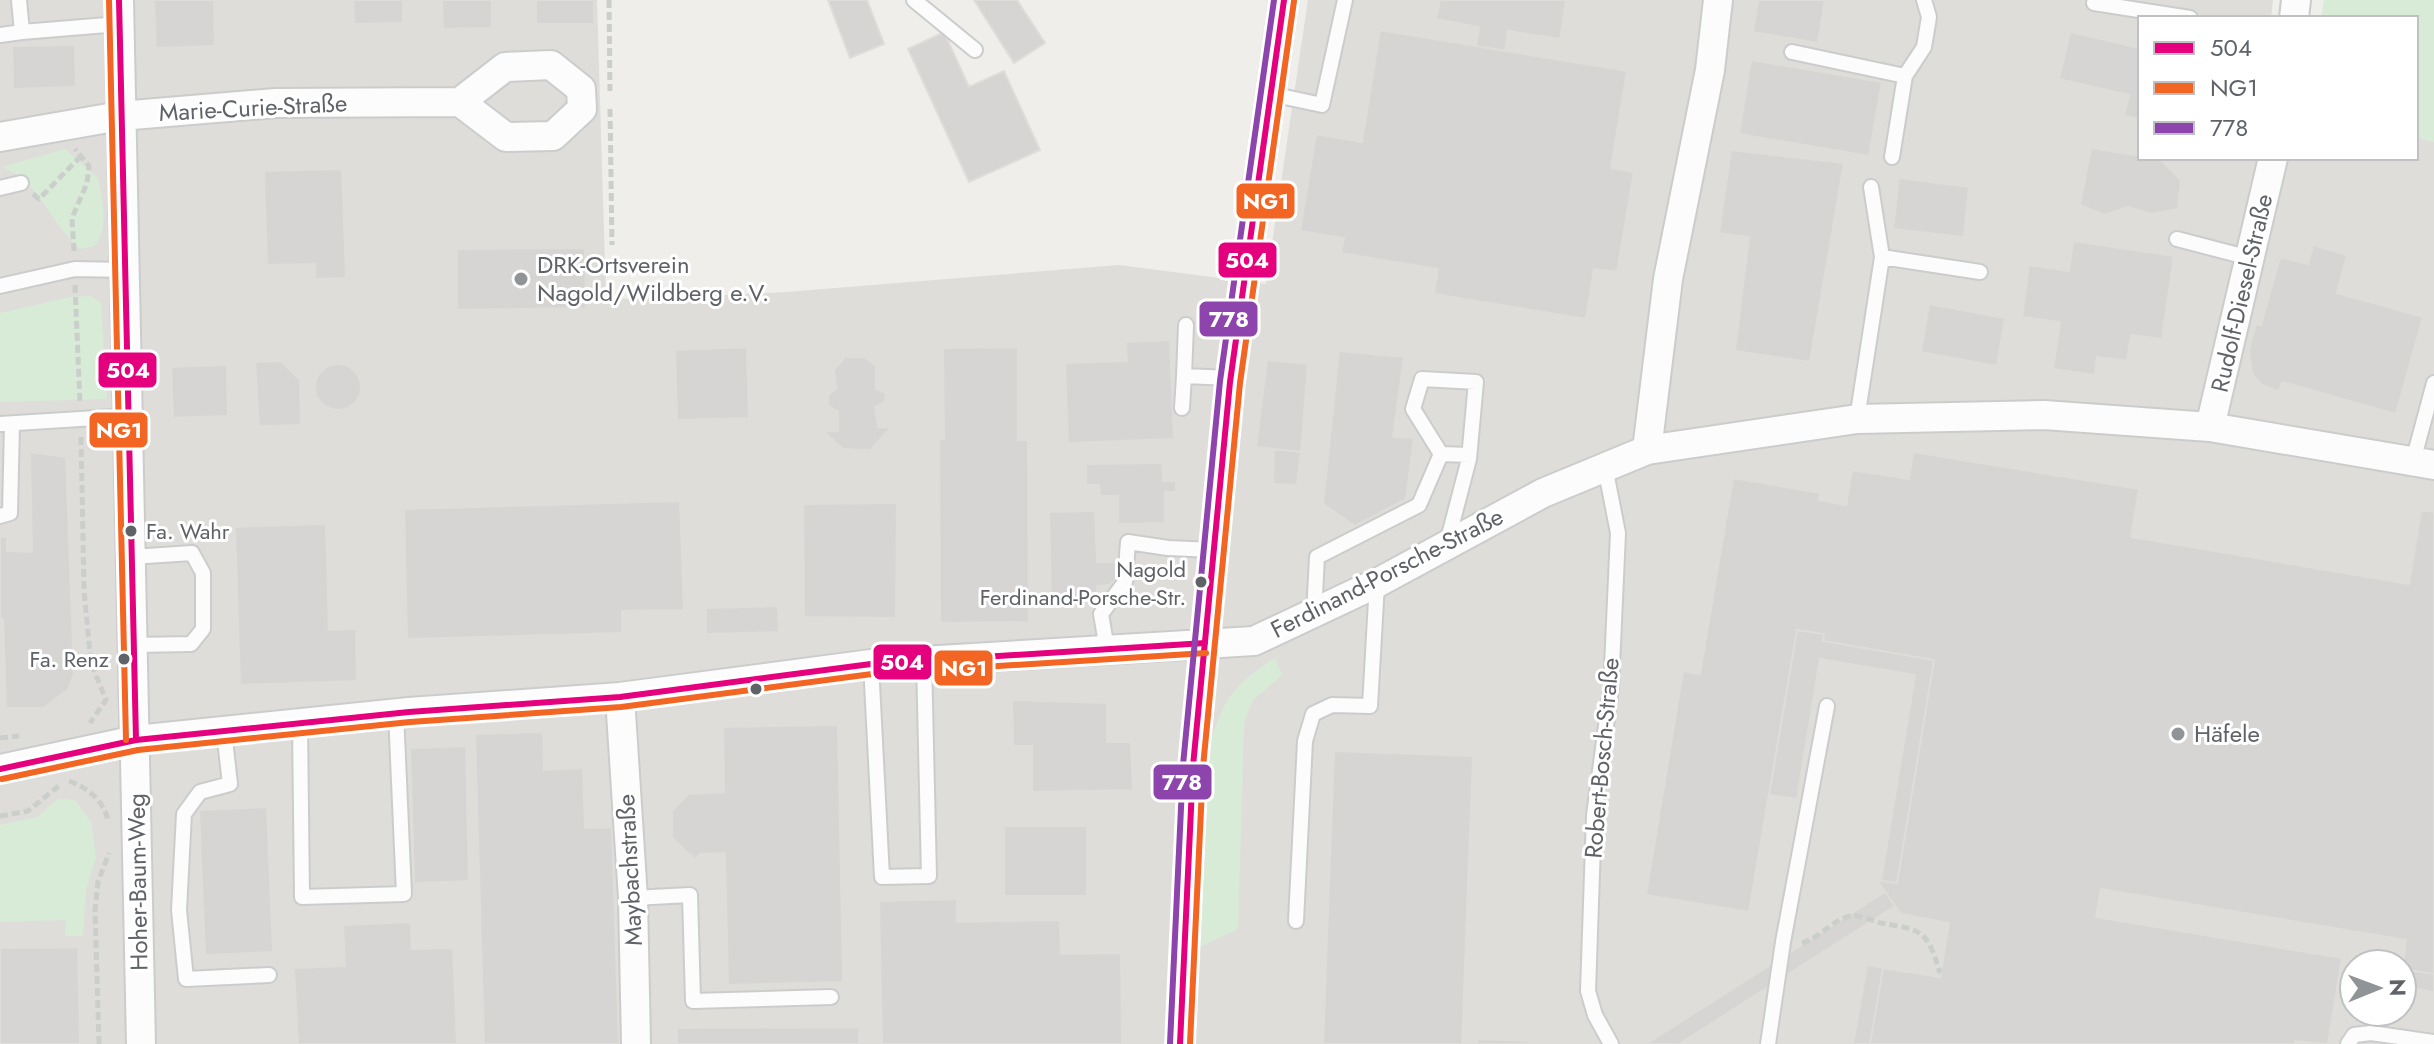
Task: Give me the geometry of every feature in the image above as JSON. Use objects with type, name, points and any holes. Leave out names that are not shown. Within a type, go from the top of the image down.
[{"type":"street","points":[[1180,1044],[1193,766],[1231,378],[1284,0]]},
{"type":"street","points":[[1647,450],[1668,279],[1710,70],[1718,0]]},
{"type":"street","name":"Hoher-Baum-Weg","points":[[119,12],[141,1044]]},
{"type":"street","name":"Marie-Curie-Straße","points":[[0,137],[120,116],[276,103],[460,102]]},
{"type":"street","name":"Rudolf-Diesel-Straße","points":[[2210,427],[2273,160]]},
{"type":"street","name":"Ferdinand-Porsche-Straße","points":[[0,769],[136,740],[396,713],[620,697],[871,664],[1254,641],[1377,583],[1543,493],[1647,450],[1857,419],[2044,415],[2210,427],[2423,463]]},
{"type":"street","name":"Maybachstraße","points":[[620,697],[633,898],[636,1044]]},
{"type":"lane","points":[[19,0],[22,32]]},
{"type":"lane","points":[[914,0],[975,50]]},
{"type":"lane","points":[[1271,94],[1322,105],[1345,0]]},
{"type":"lane","points":[[1892,157],[1905,76],[1924,47],[1929,17],[1924,0]]},
{"type":"lane","points":[[2094,3],[2177,16]]},
{"type":"lane","points":[[0,35],[119,12]]},
{"type":"lane","points":[[1792,52],[1905,76]]},
{"type":"lane","points":[[0,188],[21,183]]},
{"type":"lane","points":[[1857,419],[1882,257],[1871,187]]},
{"type":"lane","points":[[2177,239],[2250,258]]},
{"type":"lane","points":[[1882,257],[1980,272]]},
{"type":"lane","points":[[0,286],[75,269],[124,270]]},
{"type":"lane","points":[[1182,408],[1186,325]]},
{"type":"lane","points":[[1184,376],[1231,378]]},
{"type":"lane","points":[[1441,454],[1413,409],[1422,379],[1476,382],[1469,455],[1446,544]]},
{"type":"lane","points":[[2423,463],[2434,383]]},
{"type":"lane","points":[[0,516],[10,513],[6,424],[128,416]]},
{"type":"lane","points":[[1441,454],[1469,455]]},
{"type":"lane","points":[[1314,614],[1317,557],[1419,505],[1441,454]]},
{"type":"lane","name":"Robert-Bosch-Straße","points":[[1605,467],[1618,533],[1611,689],[1594,815],[1588,991],[1595,1015],[1611,1044]]},
{"type":"lane","points":[[1107,649],[1101,614],[1125,582],[1128,542],[1214,550]]},
{"type":"lane","points":[[131,557],[192,553],[203,573],[203,629],[191,644],[134,645]]},
{"type":"lane","points":[[1296,921],[1305,741],[1313,714],[1332,705],[1370,706],[1377,583]]},
{"type":"lane","points":[[871,664],[882,877],[929,876],[924,660]]},
{"type":"lane","points":[[1768,1044],[1783,942],[1827,706]]},
{"type":"lane","points":[[300,723],[302,897],[404,894],[396,713]]},
{"type":"lane","points":[[224,731],[230,784],[200,792],[184,814],[179,910],[186,979],[269,975]]},
{"type":"lane","points":[[633,898],[690,895],[693,1001],[831,997]]},
{"type":"lane","points":[[2348,1044],[2354,1035],[2371,1033],[2434,1042]]},
{"type":"path","points":[[609,0],[610,92]]},
{"type":"path","points":[[610,107],[612,245]]},
{"type":"path","points":[[21,183],[39,199],[81,156]]},
{"type":"path","points":[[0,816],[28,811],[65,780],[96,796],[105,809],[111,832]]},
{"type":"path","points":[[99,1044],[95,910],[98,882],[110,842]]},
{"type":"path","points":[[1783,942],[1803,943],[1818,938],[1851,916],[1862,917],[1913,928],[1931,944],[1940,973]]},
{"type":"shaded area","points":[[0,0],[597,0],[606,298],[786,292],[1119,265],[1266,284],[1308,0],[2273,0],[2271,16],[2138,16],[2138,160],[2418,160],[2418,138],[2434,142],[2434,1044],[0,1044]]},
{"type":"green space","points":[[2324,0],[2434,0],[2434,142],[2418,138],[2418,16],[2321,16]]},
{"type":"green space","points":[[65,149],[98,178],[104,214],[99,239],[94,246],[81,249],[26,182],[2,167]]},
{"type":"green space","points":[[90,296],[101,302],[107,399],[0,402],[0,313],[70,297]]},
{"type":"green space","points":[[1275,658],[1282,675],[1252,701],[1244,723],[1238,929],[1197,948],[1210,746],[1225,704],[1232,694]]},
{"type":"green space","points":[[58,799],[75,800],[91,822],[96,858],[86,890],[83,936],[65,936],[66,920],[0,922],[0,825],[37,817]]},
{"type":"building","points":[[154,0],[214,0],[215,46],[156,48]]},
{"type":"building","points":[[353,0],[403,0],[403,23],[354,24]]},
{"type":"building","points":[[442,0],[492,0],[492,28],[443,29]]},
{"type":"building","points":[[536,0],[594,0],[594,24],[536,24]]},
{"type":"building","points":[[828,0],[867,0],[884,44],[850,58]]},
{"type":"building","points":[[974,0],[1017,0],[1045,43],[1014,63]]},
{"type":"building","points":[[1440,0],[1566,0],[1560,39],[1508,31],[1505,51],[1476,46],[1479,27],[1436,19]]},
{"type":"building","points":[[1758,0],[1825,0],[1818,43],[1753,32]]},
{"type":"building","points":[[1380,30],[1627,71],[1611,168],[1634,172],[1617,272],[1594,269],[1586,319],[1434,294],[1438,269],[1341,253],[1344,238],[1300,231],[1316,134],[1362,142]]},
{"type":"building","points":[[944,32],[969,87],[1004,71],[1040,150],[969,182],[908,49]]},
{"type":"building","points":[[2070,32],[2138,48],[2138,119],[2124,116],[2129,95],[2059,79]]},
{"type":"building","points":[[75,45],[76,87],[13,89],[12,46]]},
{"type":"building","points":[[1751,60],[1882,82],[1869,156],[1739,134]]},
{"type":"building","points":[[2091,148],[2138,156],[2138,160],[2161,160],[2181,180],[2178,209],[2152,214],[2128,207],[2105,215],[2080,205]]},
{"type":"building","points":[[1731,150],[1844,163],[1810,362],[1735,351],[1749,237],[1719,233]]},
{"type":"building","points":[[342,169],[346,278],[315,279],[315,264],[267,265],[264,171]]},
{"type":"building","points":[[1899,178],[1969,187],[1964,237],[1893,229]]},
{"type":"building","points":[[2073,241],[2174,256],[2162,339],[2131,335],[2127,361],[2097,357],[2095,375],[2053,369],[2060,322],[2022,317],[2029,265],[2069,271]]},
{"type":"building","points":[[2313,245],[2347,255],[2337,293],[2423,317],[2396,414],[2282,382],[2279,392],[2262,385],[2252,374],[2249,350],[2256,324],[2261,325],[2280,257],[2308,264]]},
{"type":"building","name":"DRK-Ortsverein Nagold/Wildberg e.V.","points":[[585,248],[586,308],[457,310],[457,249]]},
{"type":"building","points":[[1929,304],[2005,318],[1997,366],[1921,352]]},
{"type":"building","points":[[1170,340],[1174,439],[1068,443],[1065,363],[1127,361],[1126,342]]},
{"type":"building","points":[[747,347],[749,418],[677,420],[675,350]]},
{"type":"building","points":[[1018,347],[1018,440],[1028,440],[1029,622],[940,623],[939,439],[944,439],[943,348]]},
{"type":"building","points":[[1339,351],[1404,357],[1393,437],[1414,438],[1406,499],[1355,526],[1323,504]]},
{"type":"building","points":[[845,357],[864,357],[876,366],[876,389],[886,393],[885,402],[875,407],[878,427],[891,428],[870,450],[843,449],[823,431],[838,431],[838,411],[828,406],[828,395],[836,388],[834,370]]},
{"type":"building","points":[[1267,360],[1308,364],[1301,452],[1256,447]]},
{"type":"building","points":[[281,361],[300,380],[301,425],[259,426],[255,362]]},
{"type":"building","points":[[338,364],[354,371],[361,387],[354,403],[338,410],[322,403],[315,387],[322,371]]},
{"type":"building","points":[[227,365],[228,416],[173,418],[171,367]]},
{"type":"building","points":[[1274,449],[1301,452],[1297,485],[1273,484]]},
{"type":"building","points":[[30,452],[66,457],[74,674],[68,690],[43,708],[6,708],[3,619],[0,619],[0,537],[7,537],[7,551],[32,552]]},
{"type":"building","name":"Häfele","points":[[1913,452],[2139,489],[2131,537],[2409,584],[2421,510],[2434,512],[2434,974],[2418,972],[2418,948],[2405,948],[2406,940],[2101,889],[2096,917],[2338,957],[2338,983],[2328,1044],[2295,1041],[2294,1044],[1870,1044],[1883,968],[1940,977],[1949,923],[1901,914],[1877,880],[1897,883],[1934,660],[1823,641],[1824,634],[1797,630],[1749,912],[1646,895],[1683,671],[1700,674],[1733,478],[1820,493],[1819,500],[1846,505],[1852,470],[1909,479]]},
{"type":"building","points":[[1162,463],[1163,481],[1176,481],[1176,492],[1165,492],[1165,523],[1118,524],[1118,496],[1100,496],[1099,485],[1086,485],[1086,464]]},
{"type":"building","points":[[680,501],[684,610],[622,611],[622,633],[407,639],[404,509]]},
{"type":"building","points":[[897,503],[896,618],[804,617],[803,504]]},
{"type":"building","points":[[1095,511],[1097,562],[1116,562],[1117,578],[1110,585],[1097,586],[1098,601],[1051,603],[1049,512]]},
{"type":"building","points":[[326,524],[329,630],[356,629],[357,681],[240,685],[235,527]]},
{"type":"building","points":[[778,606],[779,632],[706,634],[706,608]]},
{"type":"building","points":[[1797,630],[1824,634],[1823,641],[1934,660],[1897,883],[1881,881],[1915,675],[1820,659],[1797,799],[1769,795]]},
{"type":"building","points":[[1012,700],[1107,703],[1107,742],[1131,742],[1133,790],[1032,792],[1032,746],[1013,746]]},
{"type":"building","points":[[838,725],[843,982],[728,985],[725,853],[700,854],[695,859],[672,838],[672,811],[688,794],[724,792],[723,727]]},
{"type":"building","points":[[543,732],[544,770],[583,768],[585,828],[612,827],[619,1044],[484,1044],[475,734]]},
{"type":"building","points":[[466,746],[469,881],[414,883],[410,748]]},
{"type":"building","points":[[1334,751],[1473,756],[1462,1044],[1323,1044]]},
{"type":"building","points":[[267,807],[273,952],[205,955],[199,810]]},
{"type":"building","points":[[1004,826],[1087,826],[1087,896],[1004,896]]},
{"type":"building","points":[[1885,892],[1895,906],[1679,1044],[1646,1044]]},
{"type":"building","points":[[957,899],[957,922],[1060,920],[1061,954],[1121,953],[1122,1044],[882,1044],[879,901]]},
{"type":"building","points":[[411,922],[412,949],[453,948],[457,1044],[283,1044],[298,1043],[294,968],[345,966],[343,925]]},
{"type":"building","points":[[78,947],[80,1044],[0,1044],[0,948]]},
{"type":"building","points":[[1867,965],[1883,968],[1870,1044],[1853,1044]]},
{"type":"building","points":[[2418,972],[2434,974],[2434,992],[2418,989]]},
{"type":"building","points":[[859,1027],[859,1044],[677,1044],[677,1028]]},
{"type":"building","points":[[1477,1039],[1529,1041],[1529,1044],[1477,1044]]},
{"type":"transit line","name":"NG1","points":[[109,0],[126,740]]},
{"type":"transit line","name":"504","points":[[119,0],[136,740]]},
{"type":"transit line","name":"778","points":[[1170,1044],[1183,765],[1220,381],[1274,0]]},
{"type":"transit line","name":"504","points":[[1180,1044],[1193,766],[1230,382],[1284,0]]},
{"type":"transit line","name":"NG1","points":[[1190,1044],[1203,767],[1240,383],[1294,1]]},
{"type":"transit line","name":"504","points":[[0,769],[136,740],[409,712],[620,697],[871,664],[1205,643]]},
{"type":"transit line","name":"NG1","points":[[2,779],[138,750],[410,722],[621,707],[872,674],[1206,653]]},
{"type":"place","name":"DRK-Ortsverein Nagold/Wildberg e.V.","points":[[521,279]]},
{"type":"place","name":"Fa. Wahr","points":[[131,531]]},
{"type":"place","name":"Nagold Ferdinand-Porsche-Str.","points":[[1201,582]]},
{"type":"place","name":"Fa. Renz","points":[[124,659]]},
{"type":"place","name":"Häfele","points":[[2178,734]]}]
